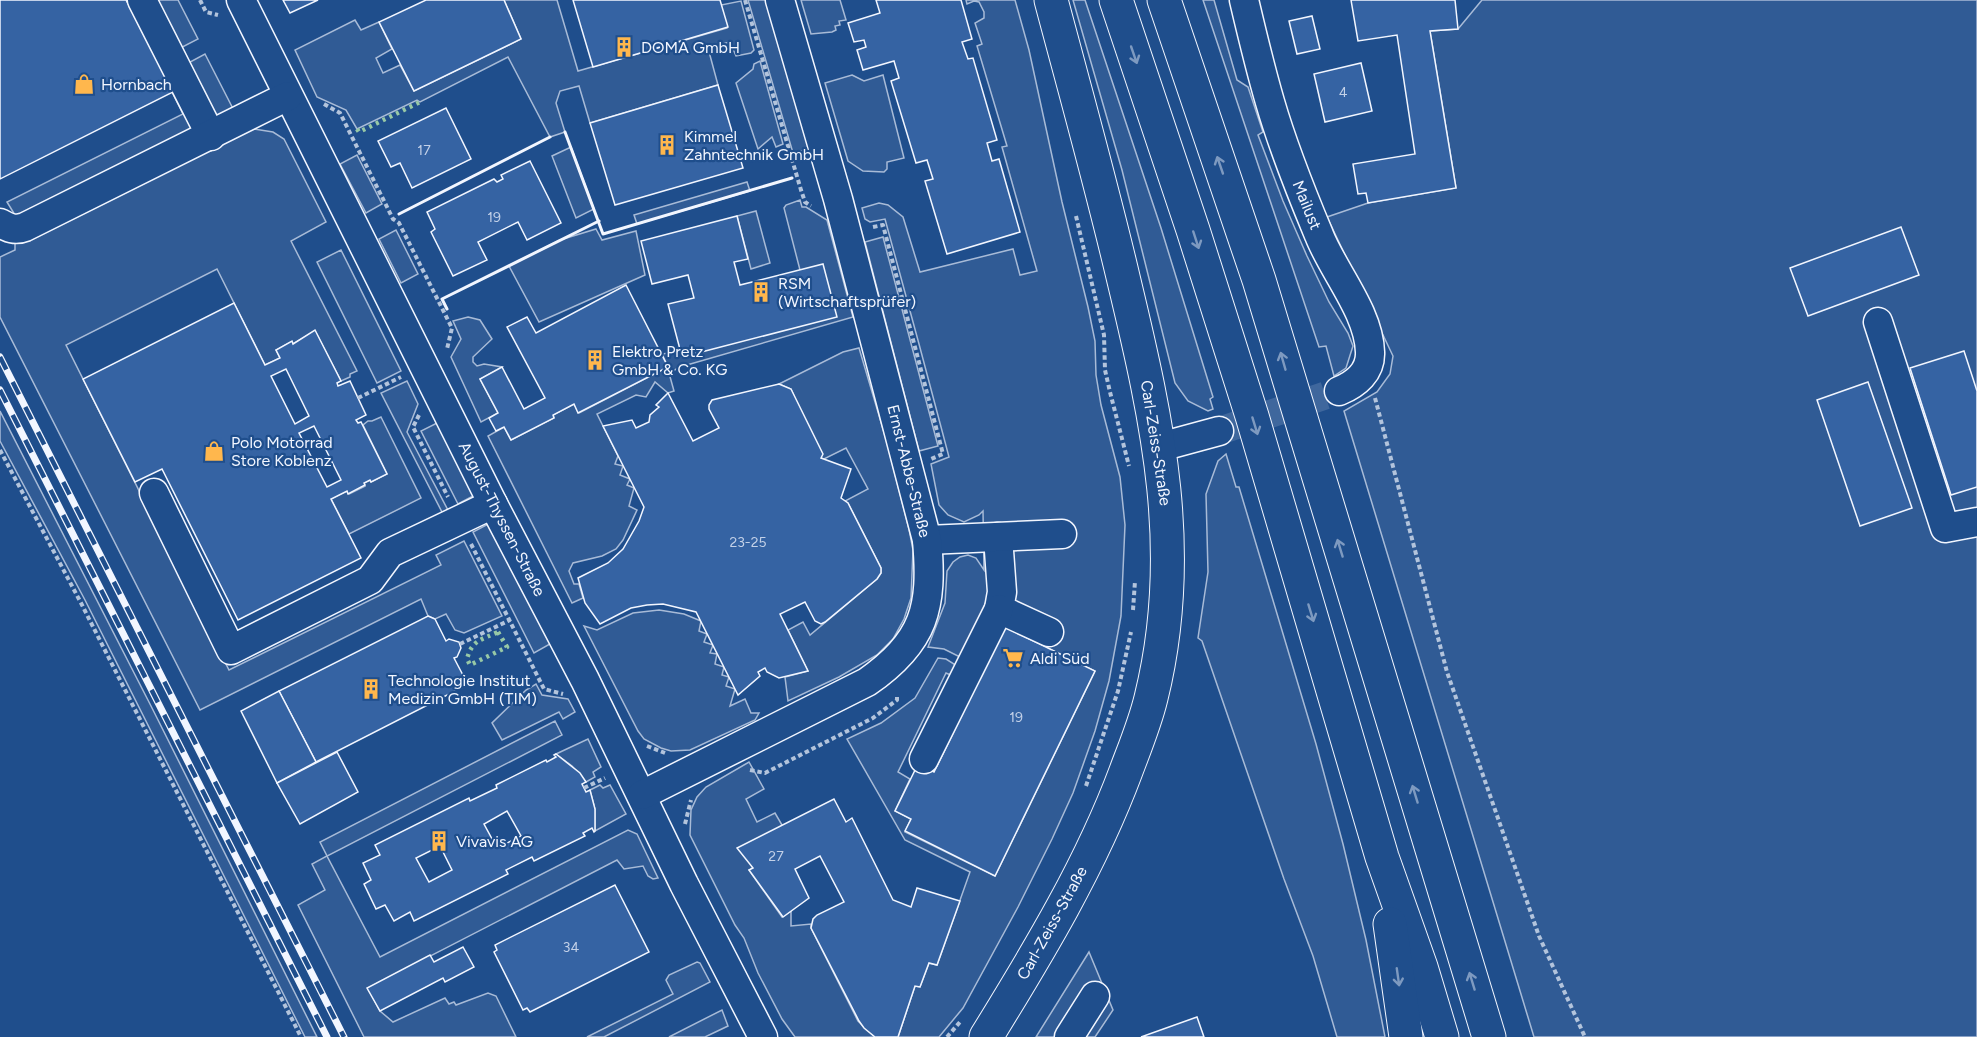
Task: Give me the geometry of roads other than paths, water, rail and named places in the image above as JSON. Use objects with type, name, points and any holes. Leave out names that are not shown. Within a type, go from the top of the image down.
[{"type":"main road","name":"Carl-Zeiss-Straße","points":[[973,1029],[1053,925],[1096,844],[1141,732],[1150,701],[1164,630],[1169,562],[1166,496],[1160,447],[1116,247],[1051,0]]},
{"type":"main road","points":[[1116,0],[1252,416],[1382,857],[1442,1037]]},
{"type":"main road","points":[[1164,0],[1259,280],[1489,1037]]},
{"type":"main road","points":[[1382,857],[1406,1037]]},
{"type":"street","points":[[142,0],[211,136]]},
{"type":"street","name":"August-Thyssen-Straße","points":[[240,0],[493,504],[585,680],[684,884],[763,1037]]},
{"type":"street","name":"Ernst-Abbe-Straße","points":[[642,795],[867,682],[884,670],[908,644],[928,604],[930,574],[927,540],[838,199],[780,0]]},
{"type":"street","name":"Mailust","points":[[1244,0],[1270,103],[1290,162],[1320,239],[1359,312],[1368,336],[1371,354],[1367,369],[1362,378],[1352,386],[1339,391]]},
{"type":"street","points":[[0,223],[19,230],[288,96]]},
{"type":"street","points":[[1878,322],[1945,528],[1977,522]]},
{"type":"street","points":[[1160,447],[1219,431]]},
{"type":"street","points":[[154,493],[231,650],[370,580],[390,552],[493,504]]},
{"type":"street","points":[[927,540],[1062,534]]},
{"type":"street","points":[[924,759],[999,609],[1002,592],[998,537]]},
{"type":"street","points":[[999,609],[1049,632]]},
{"type":"street","points":[[1069,1037],[1095,996]]},
{"type":"tunnel","points":[[1219,431],[1339,391]]},
{"type":"railway","points":[[0,357],[344,1037]]},
{"type":"railway","points":[[0,390],[327,1037]]},
{"type":"place","name":"DOMA GmbH","points":[[624,47]]},
{"type":"place","name":"Hornbach","points":[[84,84]]},
{"type":"place","name":"Kimmel Zahntechnik GmbH","points":[[667,145]]},
{"type":"place","name":"RSM (Wirtschaftsprüfer)","points":[[761,292]]},
{"type":"place","name":"Elektro Pretz GmbH & Co. KG","points":[[595,360]]},
{"type":"place","name":"Polo Motorrad Store Koblenz","points":[[214,451]]},
{"type":"place","name":"Aldi Süd","points":[[1013,658]]},
{"type":"place","name":"Technologie Institut Medizin GmbH (TIM)","points":[[371,689]]},
{"type":"place","name":"Vivavis AG","points":[[439,841]]}]
